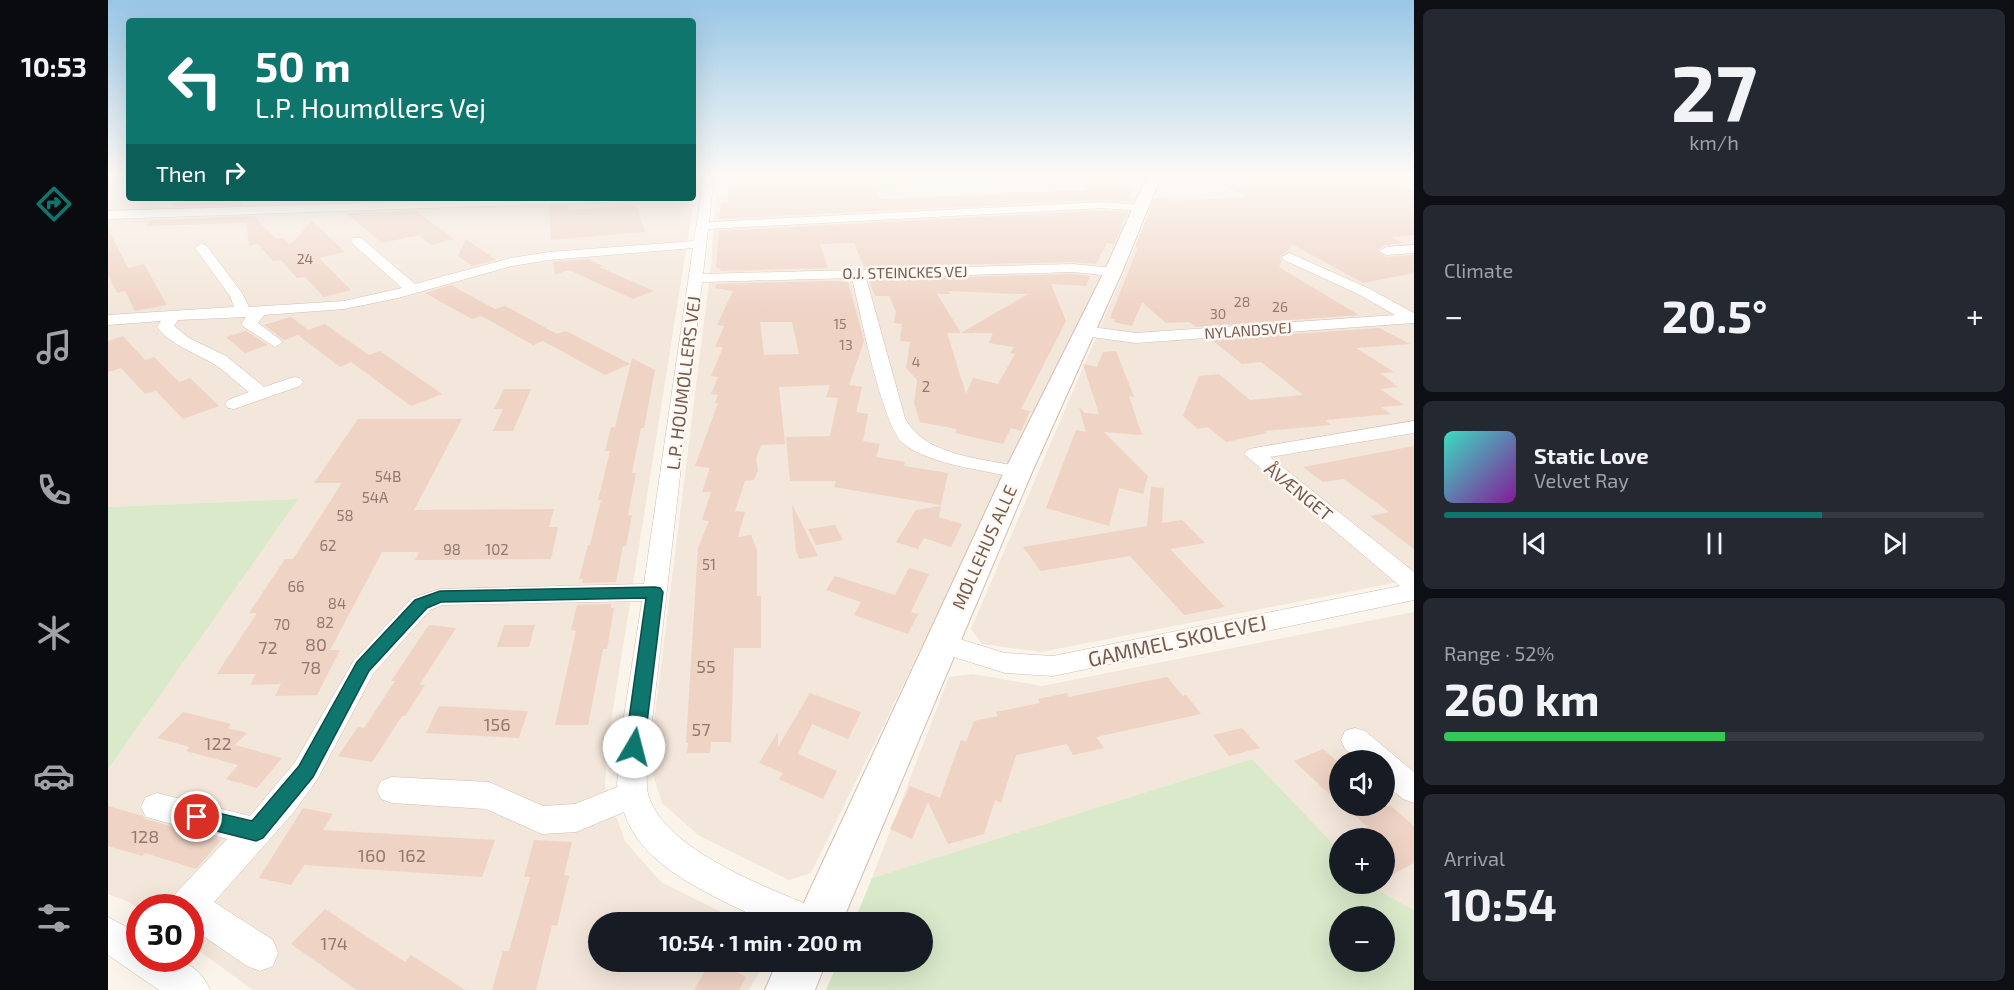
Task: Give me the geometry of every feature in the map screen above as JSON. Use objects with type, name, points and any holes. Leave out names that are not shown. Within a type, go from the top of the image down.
[{"type":"street","name":"L.P. HOUMØLLERS VEJ","points":[[702,220],[697,278],[634,747],[633,794],[643,822],[666,847],[700,871],[788,912]]},
{"type":"street","points":[[108,320],[344,305],[412,289],[481,269],[549,256],[702,235],[900,220]]},
{"type":"street","name":"MØLLEHUS ALLE","points":[[822,912],[1018,471],[1113,272],[1135,220]]},
{"type":"street","points":[[357,241],[412,289]]},
{"type":"street","points":[[201,248],[251,312]]},
{"type":"street","points":[[1386,251],[1414,249]]},
{"type":"street","points":[[524,273],[552,265],[549,256]]},
{"type":"street","name":"NYLANDSVEJ","points":[[1290,257],[1363,291],[1413,318]]},
{"type":"street","name":"O.J. STEINCKES VEJ","points":[[697,278],[1073,268],[1113,272]]},
{"type":"street","points":[[858,273],[896,418],[904,434],[925,447],[1018,471]]},
{"type":"street","points":[[251,312],[249,324],[275,342]]},
{"type":"street","points":[[173,316],[165,327],[183,341],[220,360],[262,394]]},
{"type":"street","name":"NYLANDSVEJ","points":[[1084,331],[1136,338],[1413,318]]},
{"type":"street","points":[[234,404],[294,382]]},
{"type":"street","name":"ÅVÆNGET","points":[[1414,427],[1254,454],[1414,585]]},
{"type":"street","points":[[198,894],[256,832],[306,771],[363,667],[421,604],[440,597],[655,592]]},
{"type":"street","name":"GAMMEL SKOLEVEJ","points":[[940,644],[1005,663],[1053,666],[1414,592]]},
{"type":"street","points":[[1355,740],[1367,750]]},
{"type":"street","points":[[1395,774],[1414,790]]},
{"type":"street","points":[[392,790],[489,796],[542,820],[576,818],[633,794]]},
{"type":"street","points":[[157,807],[256,832]]},
{"type":"street","points":[[204,917],[260,953]]},
{"type":"street","points":[[108,935],[126,946]]},
{"type":"street","points":[[165,972],[191,990]]},
{"type":"street","points":[[790,990],[797,972]]},
{"type":"shaded area","points":[[108,220],[691,220],[608,741],[605,786],[625,841],[661,882],[721,912],[588,912],[588,972],[759,972],[749,990],[253,990],[204,954],[204,894],[126,894],[126,901],[108,894],[108,769],[297,499],[108,507]]},
{"type":"shaded area","points":[[714,220],[1128,220],[811,873],[789,880],[698,835],[662,803],[649,762],[711,266]]},
{"type":"shaded area","points":[[1146,220],[1414,220],[1414,579],[1041,652],[982,644],[971,629]]},
{"type":"shaded area","points":[[1414,612],[1414,910],[1385,894],[1395,894],[1395,828],[1329,828],[1329,840],[1252,759],[872,878],[949,677],[973,674],[1042,686]]},
{"type":"green space","points":[[298,499],[108,769],[108,507]]},
{"type":"green space","points":[[1252,759],[1329,840],[1329,894],[1385,894],[1414,910],[1414,990],[826,990],[834,972],[933,972],[933,912],[858,912],[872,878]]},
{"type":"building","points":[[152,220],[258,220],[276,239],[283,238],[290,245],[312,221],[345,252],[319,258],[351,290],[324,297],[305,277],[297,278],[281,260],[273,261],[258,244],[249,246],[246,223],[144,226]]},
{"type":"building","points":[[355,220],[428,220],[454,239],[431,245],[419,235],[382,243]]},
{"type":"building","points":[[550,220],[641,220],[645,232],[551,240]]},
{"type":"building","points":[[916,220],[1124,220],[1114,244],[1107,243],[1096,264],[1073,262],[864,267],[854,243],[820,244],[828,268],[720,271],[721,269],[716,267],[719,231]]},
{"type":"building","points":[[1145,220],[1414,220],[1414,235],[1390,237],[1404,243],[1386,245],[1377,250],[1386,257],[1414,255],[1414,273],[1363,283],[1292,244],[1288,251],[1280,256],[1282,261],[1279,267],[1359,315],[1196,327],[1189,322],[1166,323],[1142,302],[1132,326],[1114,322],[1115,319],[1110,318],[1138,247],[1135,247]]},
{"type":"building","points":[[108,229],[128,268],[144,264],[167,305],[135,311],[125,291],[117,293],[108,274]]},
{"type":"building","points":[[466,239],[496,260],[472,266],[458,256]]},
{"type":"building","points":[[588,259],[603,266],[599,267],[654,291],[633,299],[569,270],[555,275],[553,262]]},
{"type":"building","points":[[1073,274],[1090,276],[1086,286],[1051,284],[1066,321],[1021,409],[1030,411],[1021,431],[1011,428],[1003,444],[955,433],[957,429],[920,422],[914,403],[917,380],[906,368],[910,342],[900,341],[902,324],[894,323],[896,312],[889,296],[875,296],[869,280]],"holes":[[[949,291],[1028,294],[961,333],[937,294],[950,294]],[[947,333],[993,333],[989,343],[1014,347],[1010,353],[1015,354],[998,384],[973,378],[966,394]]]},
{"type":"building","points":[[848,282],[864,341],[849,385],[862,387],[856,412],[868,414],[863,441],[880,444],[876,457],[905,462],[904,466],[948,473],[941,505],[834,487],[836,481],[790,481],[786,437],[830,436],[838,398],[826,397],[830,385],[779,387],[785,444],[761,445],[756,459],[758,470],[754,480],[745,481],[735,511],[745,512],[738,537],[751,535],[757,550],[757,596],[761,596],[761,648],[734,648],[731,742],[711,742],[710,753],[687,753],[698,548],[709,521],[702,520],[711,492],[702,492],[710,468],[695,466],[718,403],[715,403],[718,395],[711,394],[718,377],[711,376],[723,347],[715,347],[724,326],[717,325],[733,291],[715,288],[716,284]],"holes":[[[760,322],[792,322],[799,354],[764,355]]]},
{"type":"building","points":[[451,285],[495,309],[505,306],[557,334],[566,331],[630,364],[605,375],[543,341],[533,345],[482,316],[472,319],[425,293]]},
{"type":"building","points":[[291,317],[308,330],[325,324],[369,355],[380,351],[442,394],[411,406],[351,362],[340,367],[298,335],[284,340],[264,325]]},
{"type":"building","points":[[1379,328],[1410,344],[1356,348],[1394,372],[1380,373],[1398,387],[1380,389],[1404,405],[1381,407],[1391,414],[1325,420],[1331,425],[1264,431],[1267,433],[1226,442],[1208,427],[1198,429],[1183,416],[1199,376],[1219,374],[1250,400],[1303,395],[1261,362],[1242,364],[1212,340]]},
{"type":"building","points":[[246,331],[268,345],[245,353],[226,337]]},
{"type":"building","points":[[123,336],[145,360],[154,357],[179,382],[190,378],[219,406],[183,419],[156,391],[145,394],[121,368],[108,372],[108,341]]},
{"type":"building","points":[[1116,351],[1134,397],[1129,396],[1142,435],[1104,432],[1148,476],[1143,494],[1119,488],[1109,526],[1046,508],[1076,430],[1086,432],[1079,407],[1085,413],[1099,414],[1083,364],[1097,367],[1103,352]]},
{"type":"building","points":[[632,358],[655,370],[644,428],[641,428],[632,473],[636,473],[628,515],[632,515],[626,546],[623,546],[616,582],[582,583],[583,579],[579,579],[601,500],[598,500],[610,451],[605,451],[611,427],[615,427]]},
{"type":"building","points":[[504,389],[531,389],[513,431],[493,431],[503,409],[494,409]]},
{"type":"building","points":[[358,419],[462,419],[414,510],[554,509],[549,527],[558,527],[551,559],[415,560],[419,552],[382,552],[330,650],[340,650],[317,695],[275,696],[281,684],[250,685],[256,674],[217,674],[257,613],[249,613],[285,559],[293,559],[342,483],[314,483]]},
{"type":"building","points":[[1414,446],[1414,549],[1370,516],[1389,512],[1344,479],[1323,482],[1303,467]]},
{"type":"building","points":[[1151,487],[1164,488],[1162,523],[1182,520],[1205,543],[1170,549],[1225,607],[1184,615],[1130,556],[1041,571],[1023,547],[1147,526]]},
{"type":"building","points":[[792,506],[818,556],[799,559],[796,551]]},
{"type":"building","points":[[941,506],[939,517],[962,524],[951,547],[924,538],[918,549],[896,542],[916,510]]},
{"type":"building","points":[[835,525],[843,540],[816,545],[808,529]]},
{"type":"building","points":[[909,568],[929,574],[911,612],[918,614],[908,634],[854,615],[861,602],[826,590],[835,576],[895,595]]},
{"type":"building","points":[[611,604],[611,608],[614,608],[607,649],[603,649],[588,725],[555,725],[576,631],[571,630],[577,605]]},
{"type":"building","points":[[429,625],[456,628],[420,684],[425,685],[405,716],[402,716],[372,762],[338,756],[358,727],[364,728],[395,681],[391,681]]},
{"type":"building","points":[[504,625],[535,625],[529,647],[497,647]]},
{"type":"building","points":[[1167,677],[1183,696],[1186,695],[1201,714],[1096,737],[1104,748],[1073,755],[1067,744],[1016,755],[1001,803],[995,800],[984,834],[948,844],[928,802],[912,839],[890,829],[910,786],[940,798],[961,740],[966,742],[974,721],[998,716],[996,712],[1040,703],[1038,699],[1067,693],[1069,697]]},
{"type":"building","points":[[810,693],[861,712],[848,739],[812,724],[798,754],[837,771],[823,799],[779,779],[783,773],[759,763],[778,732],[778,747]]},
{"type":"building","points":[[439,706],[528,711],[519,738],[426,733]]},
{"type":"building","points":[[183,712],[231,724],[228,728],[247,733],[235,745],[282,758],[257,788],[226,779],[238,765],[186,751],[190,747],[157,738]]},
{"type":"building","points":[[1242,728],[1260,748],[1229,756],[1213,735]]},
{"type":"building","points":[[1323,749],[1329,754],[1329,794],[1294,761]]},
{"type":"building","points":[[108,806],[221,840],[196,869],[145,853],[142,856],[108,846]]},
{"type":"building","points":[[303,808],[333,814],[323,830],[495,840],[482,877],[304,865],[291,885],[259,878]]},
{"type":"building","points":[[1395,809],[1414,826],[1414,863],[1395,873],[1395,828],[1368,828],[1356,816],[1395,816]]},
{"type":"building","points":[[534,840],[572,842],[564,875],[569,876],[557,926],[552,925],[536,990],[492,990],[503,951],[509,951],[530,877],[524,877]]},
{"type":"building","points":[[325,909],[405,962],[411,955],[465,990],[357,990],[291,944]]},
{"type":"building","points":[[704,972],[737,972],[746,977],[739,990],[694,990]]},
{"type":"route","points":[[197,817],[256,832],[306,771],[363,667],[421,604],[440,597],[655,592],[634,747]]}]
